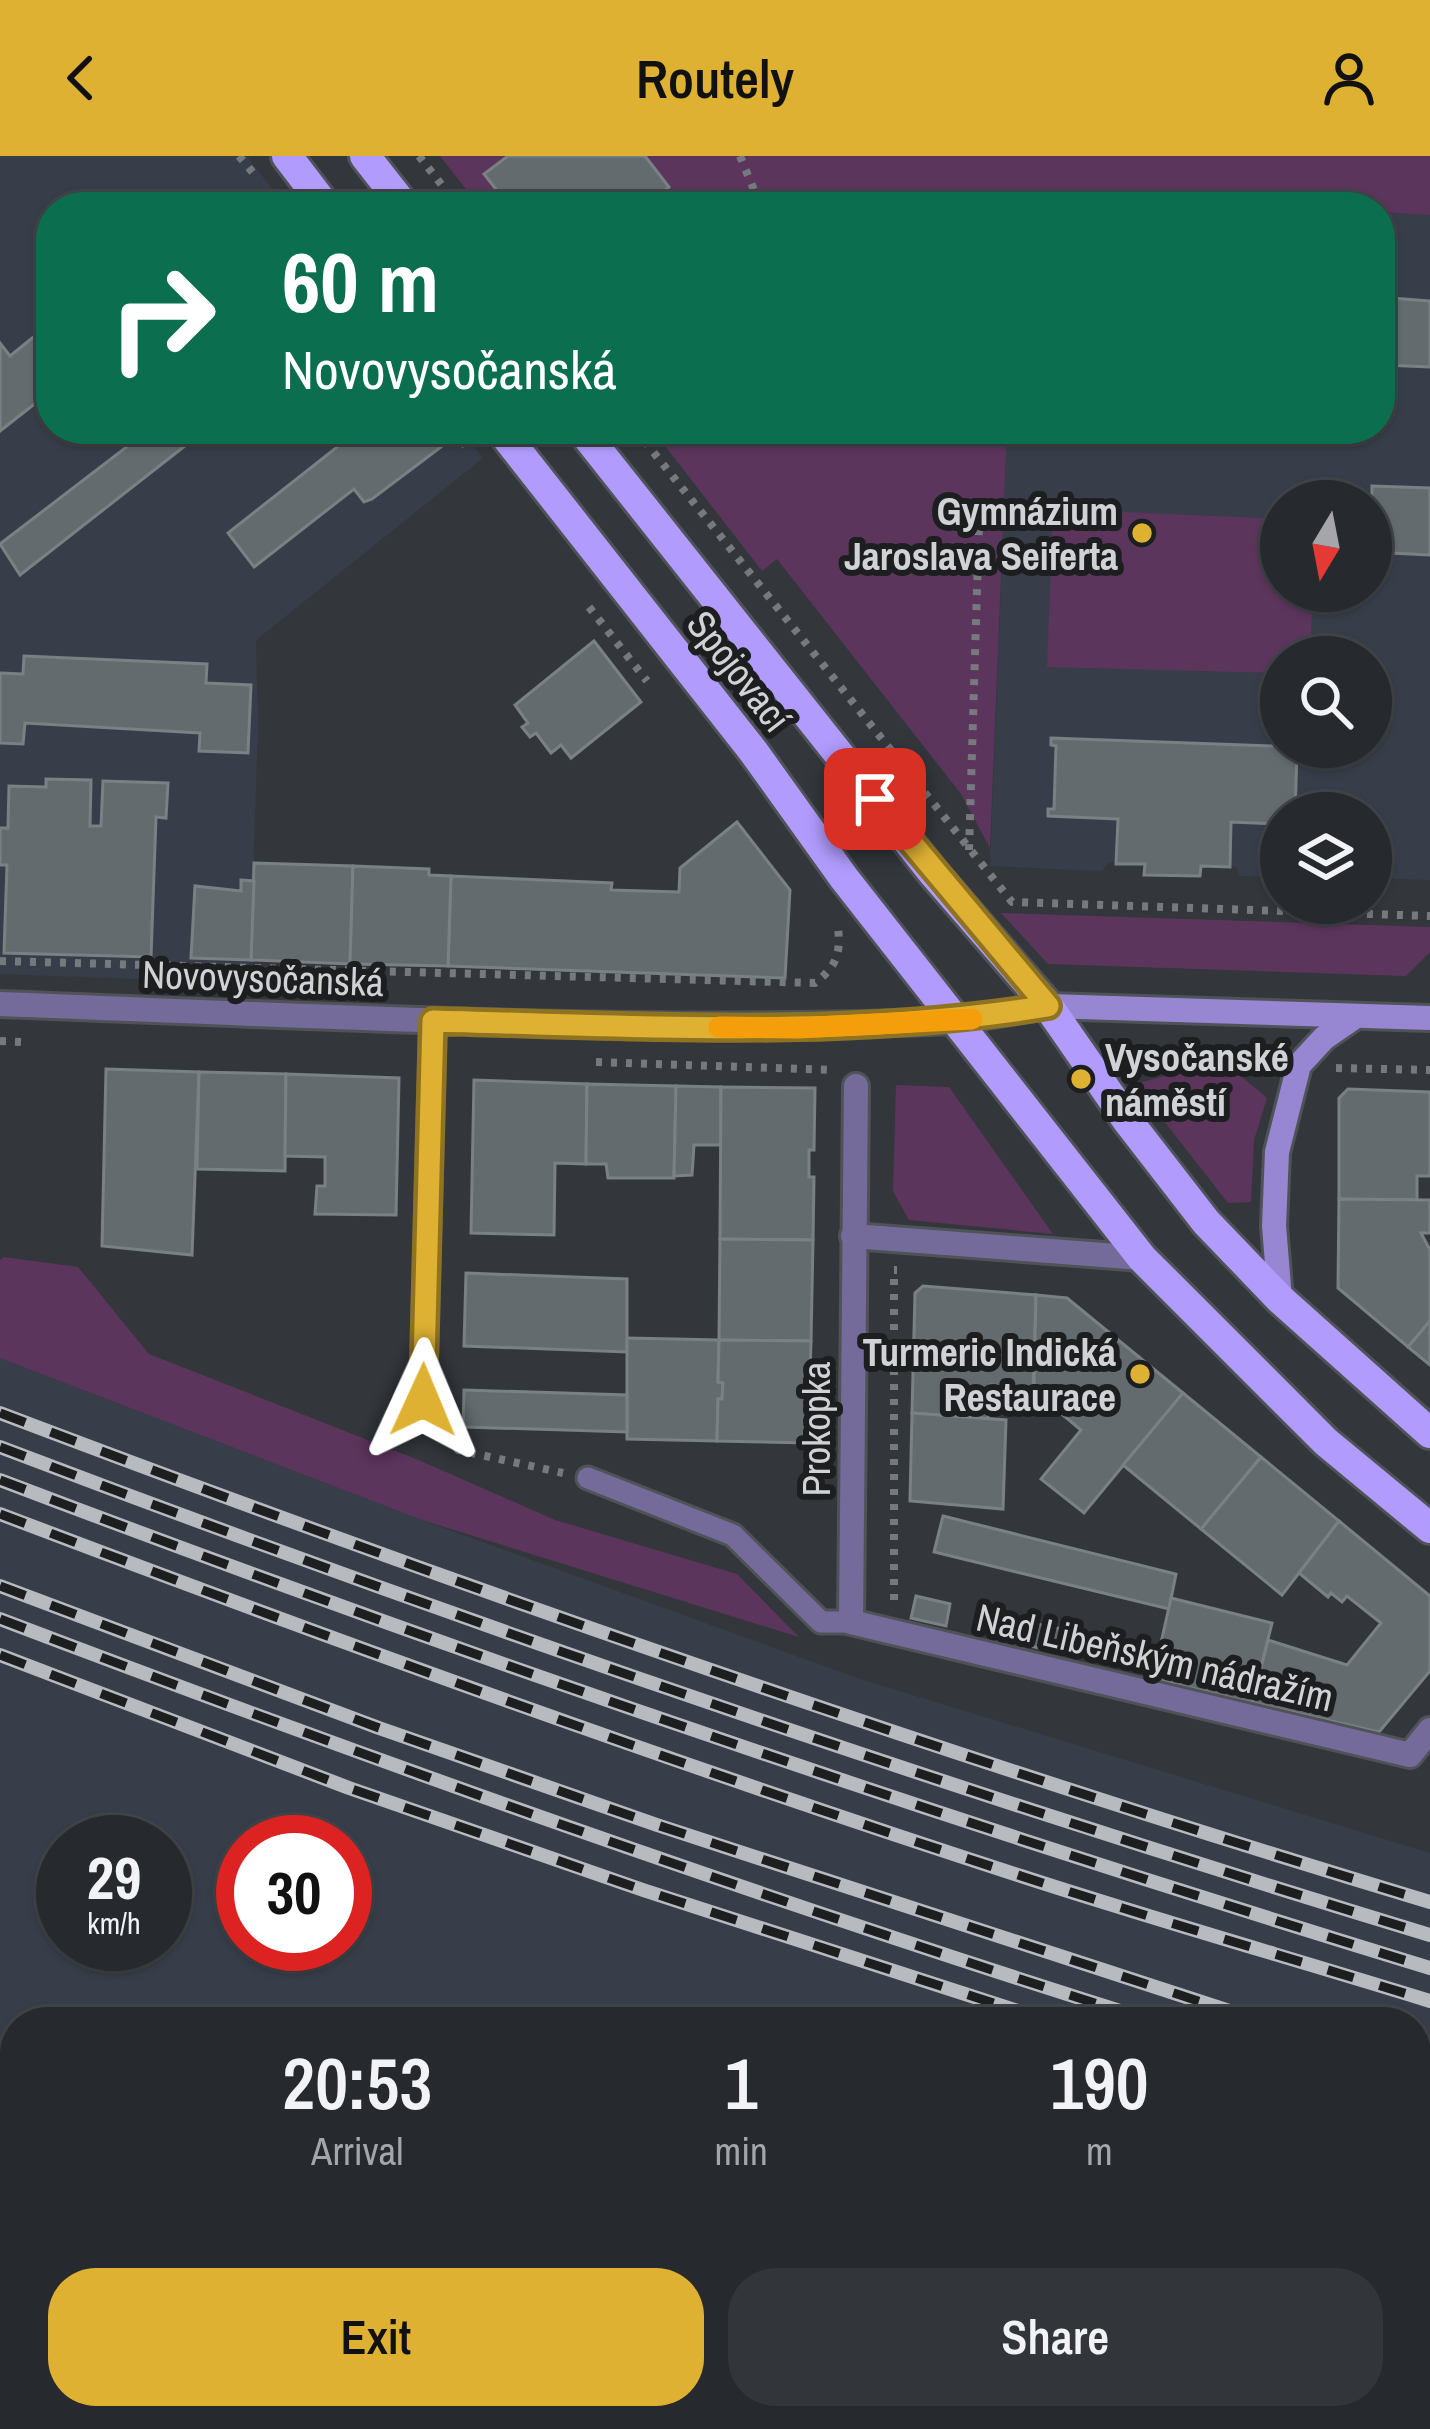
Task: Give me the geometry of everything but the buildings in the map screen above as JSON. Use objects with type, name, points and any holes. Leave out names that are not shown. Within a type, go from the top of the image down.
[{"type":"main road","points":[[286,156],[314,192]]},
{"type":"main road","points":[[365,156],[393,192]]},
{"type":"main road","name":"Spojovací","points":[[512,444],[753,752],[955,1021]]},
{"type":"main road","name":"Spojovací","points":[[593,444],[933,873],[1048,1006]]},
{"type":"main road","points":[[1048,1006],[1206,1222],[1280,1299],[1430,1432]]},
{"type":"main road","points":[[1430,1018],[1048,1006],[955,1021],[1142,1258],[1326,1442],[1430,1528]]},
{"type":"main road","points":[[1280,1299],[1274,1226],[1277,1152],[1299,1065],[1324,1038],[1356,1016]]},
{"type":"street","name":"Novovysočanská","points":[[0,1004],[433,1021],[778,1028],[955,1021]]},
{"type":"street","points":[[423,1400],[433,1021]]},
{"type":"street","points":[[856,1086],[853,1236],[1142,1258]]},
{"type":"street","name":"Prokopka","points":[[851,1622],[853,1236]]},
{"type":"street","name":"Nad Libeňským nádražím","points":[[851,1622],[1420,1757],[1430,1730]]},
{"type":"lane","points":[[588,1478],[733,1535],[821,1622],[851,1622]]},
{"type":"path","points":[[419,156],[447,192]]},
{"type":"path","points":[[740,156],[755,192]]},
{"type":"path","points":[[464,444],[481,466]]},
{"type":"path","points":[[646,444],[1012,902],[1430,916]]},
{"type":"path","points":[[969,852],[980,492]]},
{"type":"path","points":[[580,595],[652,687]]},
{"type":"path","points":[[0,961],[815,983],[833,969],[840,946],[836,913]]},
{"type":"path","points":[[1171,1055],[1279,1063]]},
{"type":"path","points":[[1329,1067],[1430,1070]]},
{"type":"path","points":[[893,1632],[894,1270],[915,1272]]},
{"type":"path","points":[[423,1400],[458,1450],[588,1478]]},
{"type":"shaded area","points":[[0,156],[247,156],[275,192],[36,192],[36,444],[472,444],[483,458],[256,640],[258,729],[249,983],[0,974]]},
{"type":"shaded area","points":[[440,156],[508,156],[485,175],[498,192],[468,192]]},
{"type":"shaded area","points":[[645,156],[1430,156],[1430,215],[1395,213],[1395,192],[663,192],[669,187]]},
{"type":"shaded area","name":"Gymnázium Jaroslava Seiferta","points":[[1395,213],[1430,215],[1430,880],[1392,879],[1392,792],[1260,792],[1260,876],[1240,876],[1236,867],[1202,866],[1200,876],[1144,875],[1144,864],[1109,862],[1102,871],[990,866],[1006,444],[1395,444]]},
{"type":"shaded area","points":[[664,444],[1006,444],[990,848],[961,794],[777,559],[762,571]]},
{"type":"shaded area","points":[[1053,509],[1260,518],[1260,612],[1312,612],[1311,636],[1260,636],[1260,672],[1047,667]]},
{"type":"shaded area","points":[[1001,913],[1430,927],[1430,952],[1406,976],[1048,964]]},
{"type":"shaded area","points":[[1190,1069],[1237,1073],[1267,1098],[1254,1140],[1251,1202],[1228,1203],[1135,1084]]},
{"type":"shaded area","points":[[896,1085],[949,1087],[1053,1234],[909,1220],[893,1191]]},
{"type":"shaded area","points":[[0,1260],[78,1267],[149,1354],[421,1461],[555,1520],[737,1574],[799,1637],[422,1520],[0,1358]]},
{"type":"shaded area","points":[[0,1358],[422,1520],[857,1678],[1430,1853],[1430,2007],[0,2007]]},
{"type":"railway","points":[[0,1413],[710,1670],[1430,1902]]},
{"type":"railway","points":[[0,1447],[711,1703],[1430,1935]]},
{"type":"railway","points":[[0,1480],[711,1736],[1430,1968]]},
{"type":"railway","points":[[0,1514],[381,1656],[764,1791],[1072,1892],[1430,2001]]},
{"type":"railway","points":[[0,1586],[379,1728],[657,1825],[1217,2007]]},
{"type":"railway","points":[[0,1619],[575,1829],[1109,2007]]},
{"type":"railway","points":[[0,1655],[349,1788],[643,1890],[1006,2007]]},
{"type":"slow traffic","points":[[719,1027],[972,1019]]},
{"type":"place","name":"Gymnázium Jaroslava Seiferta","points":[[1142,533]]},
{"type":"place","name":"Vysočanské náměstí","points":[[1081,1079]]},
{"type":"place","name":"Turmeric Indická Restaurace","points":[[1140,1374]]},
{"type":"route","points":[[423,1400],[433,1021],[778,1028],[955,1021],[1048,1006],[875,799]]}]
